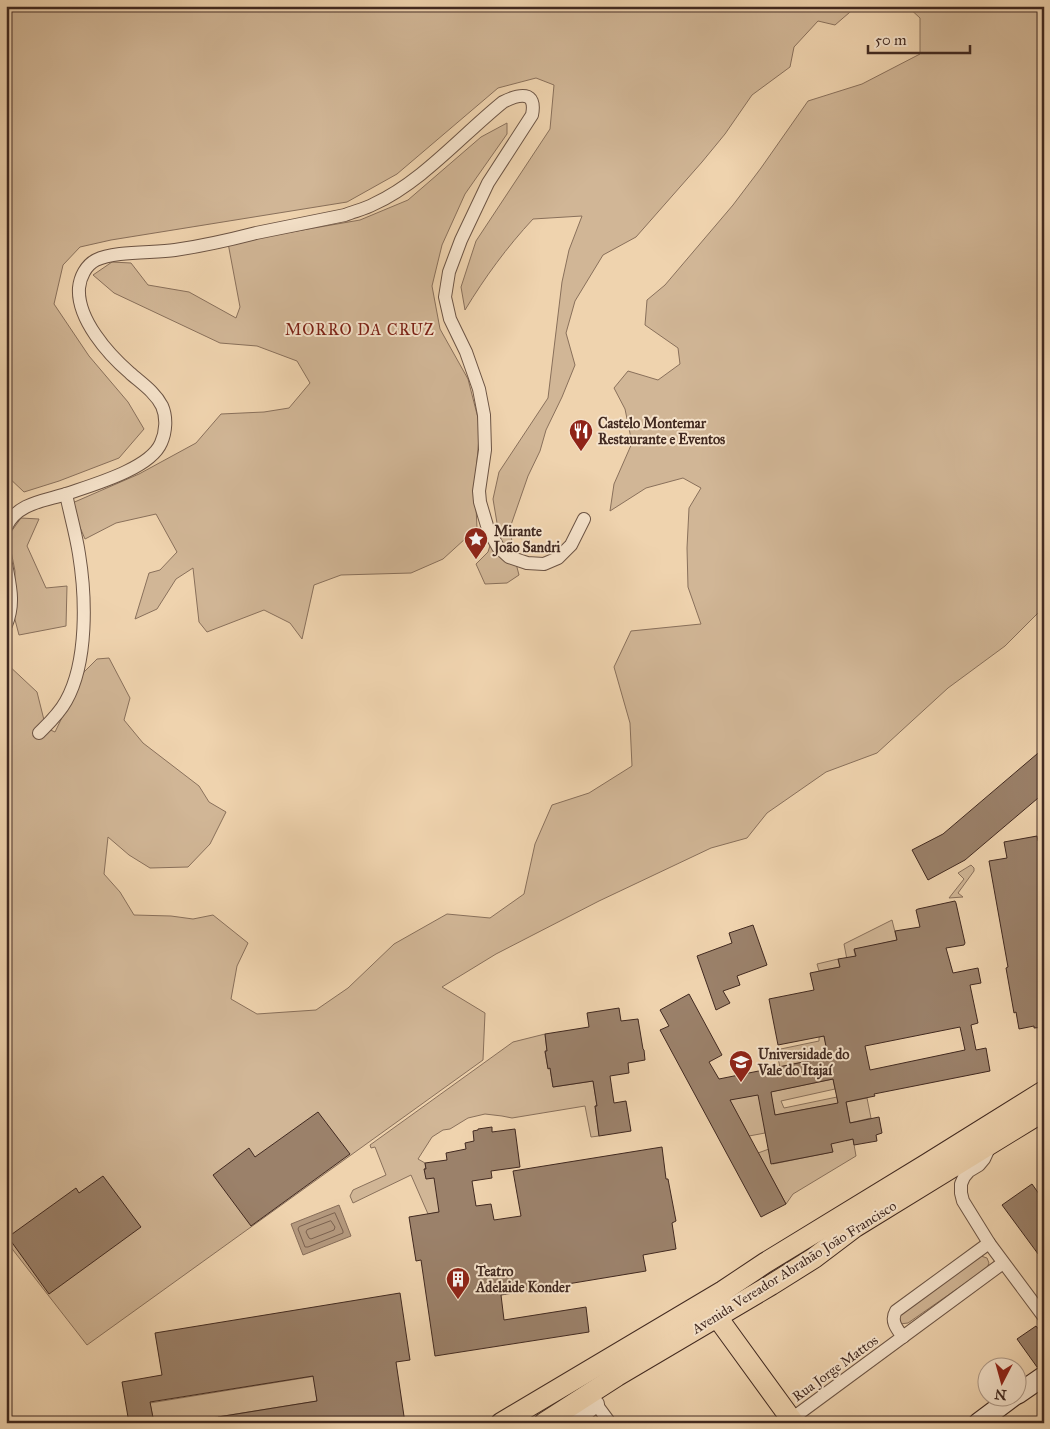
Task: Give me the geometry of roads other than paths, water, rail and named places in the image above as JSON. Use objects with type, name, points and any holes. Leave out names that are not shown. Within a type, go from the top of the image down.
[{"type":"main road","name":"Avenida Vereador Abrahão João Francisco","points":[[501,1423],[716,1295],[765,1262],[1044,1091]]},
{"type":"main road","name":"Avenida Vereador Abrahão João Francisco","points":[[544,1423],[616,1376],[814,1258],[855,1227],[1044,1111]]},
{"type":"main road","points":[[716,1295],[717,1317],[790,1421]]},
{"type":"main road","points":[[596,1404],[616,1376]]},
{"type":"main road","points":[[1028,1387],[1044,1376]]},
{"type":"main road","points":[[978,1423],[1001,1406]]},
{"type":"street","points":[[6,527],[18,511],[35,502],[66,494],[110,478],[145,461],[156,452],[161,443],[165,430],[165,417],[162,406],[153,393],[122,366],[105,348],[84,313],[79,298],[79,287],[86,268],[95,260],[108,256],[174,250],[209,244],[366,208],[388,197],[419,175],[503,102],[512,97],[523,96],[530,97],[532,100],[534,107],[532,115],[488,183],[449,272],[445,297],[450,319],[466,352],[479,389],[484,415],[485,450],[479,491],[480,502],[488,529],[498,547],[509,558],[527,564],[544,564],[558,558],[571,545],[584,519]]},
{"type":"street","points":[[39,733],[56,717],[66,701],[75,680],[81,656],[83,628],[82,575],[66,494]]},
{"type":"street","points":[[6,564],[12,598],[11,614],[6,625]]},
{"type":"street","points":[[991,1144],[984,1159],[964,1177],[961,1193],[963,1201],[989,1243],[1044,1317]]},
{"type":"street","points":[[903,1337],[893,1322],[893,1316],[896,1311],[989,1243]]},
{"type":"street","name":"Rua Jorge Mattos","points":[[790,1421],[1003,1263]]},
{"type":"street","points":[[572,1423],[596,1404],[610,1423]]},
{"type":"water","points":[[339,1205],[351,1236],[303,1255],[291,1224]]},
{"type":"place","name":"Castelo Montemar Restaurante e Eventos","points":[[581,452]]},
{"type":"place","name":"Mirante João Sandri","points":[[476,560]]},
{"type":"place","name":"Universidade do Vale do Itajaí","points":[[741,1083]]},
{"type":"place","name":"Teatro Adelaide Konder","points":[[458,1300]]},
{"type":"district","name":"MORRO DA CRUZ","points":[[360,329]]}]
